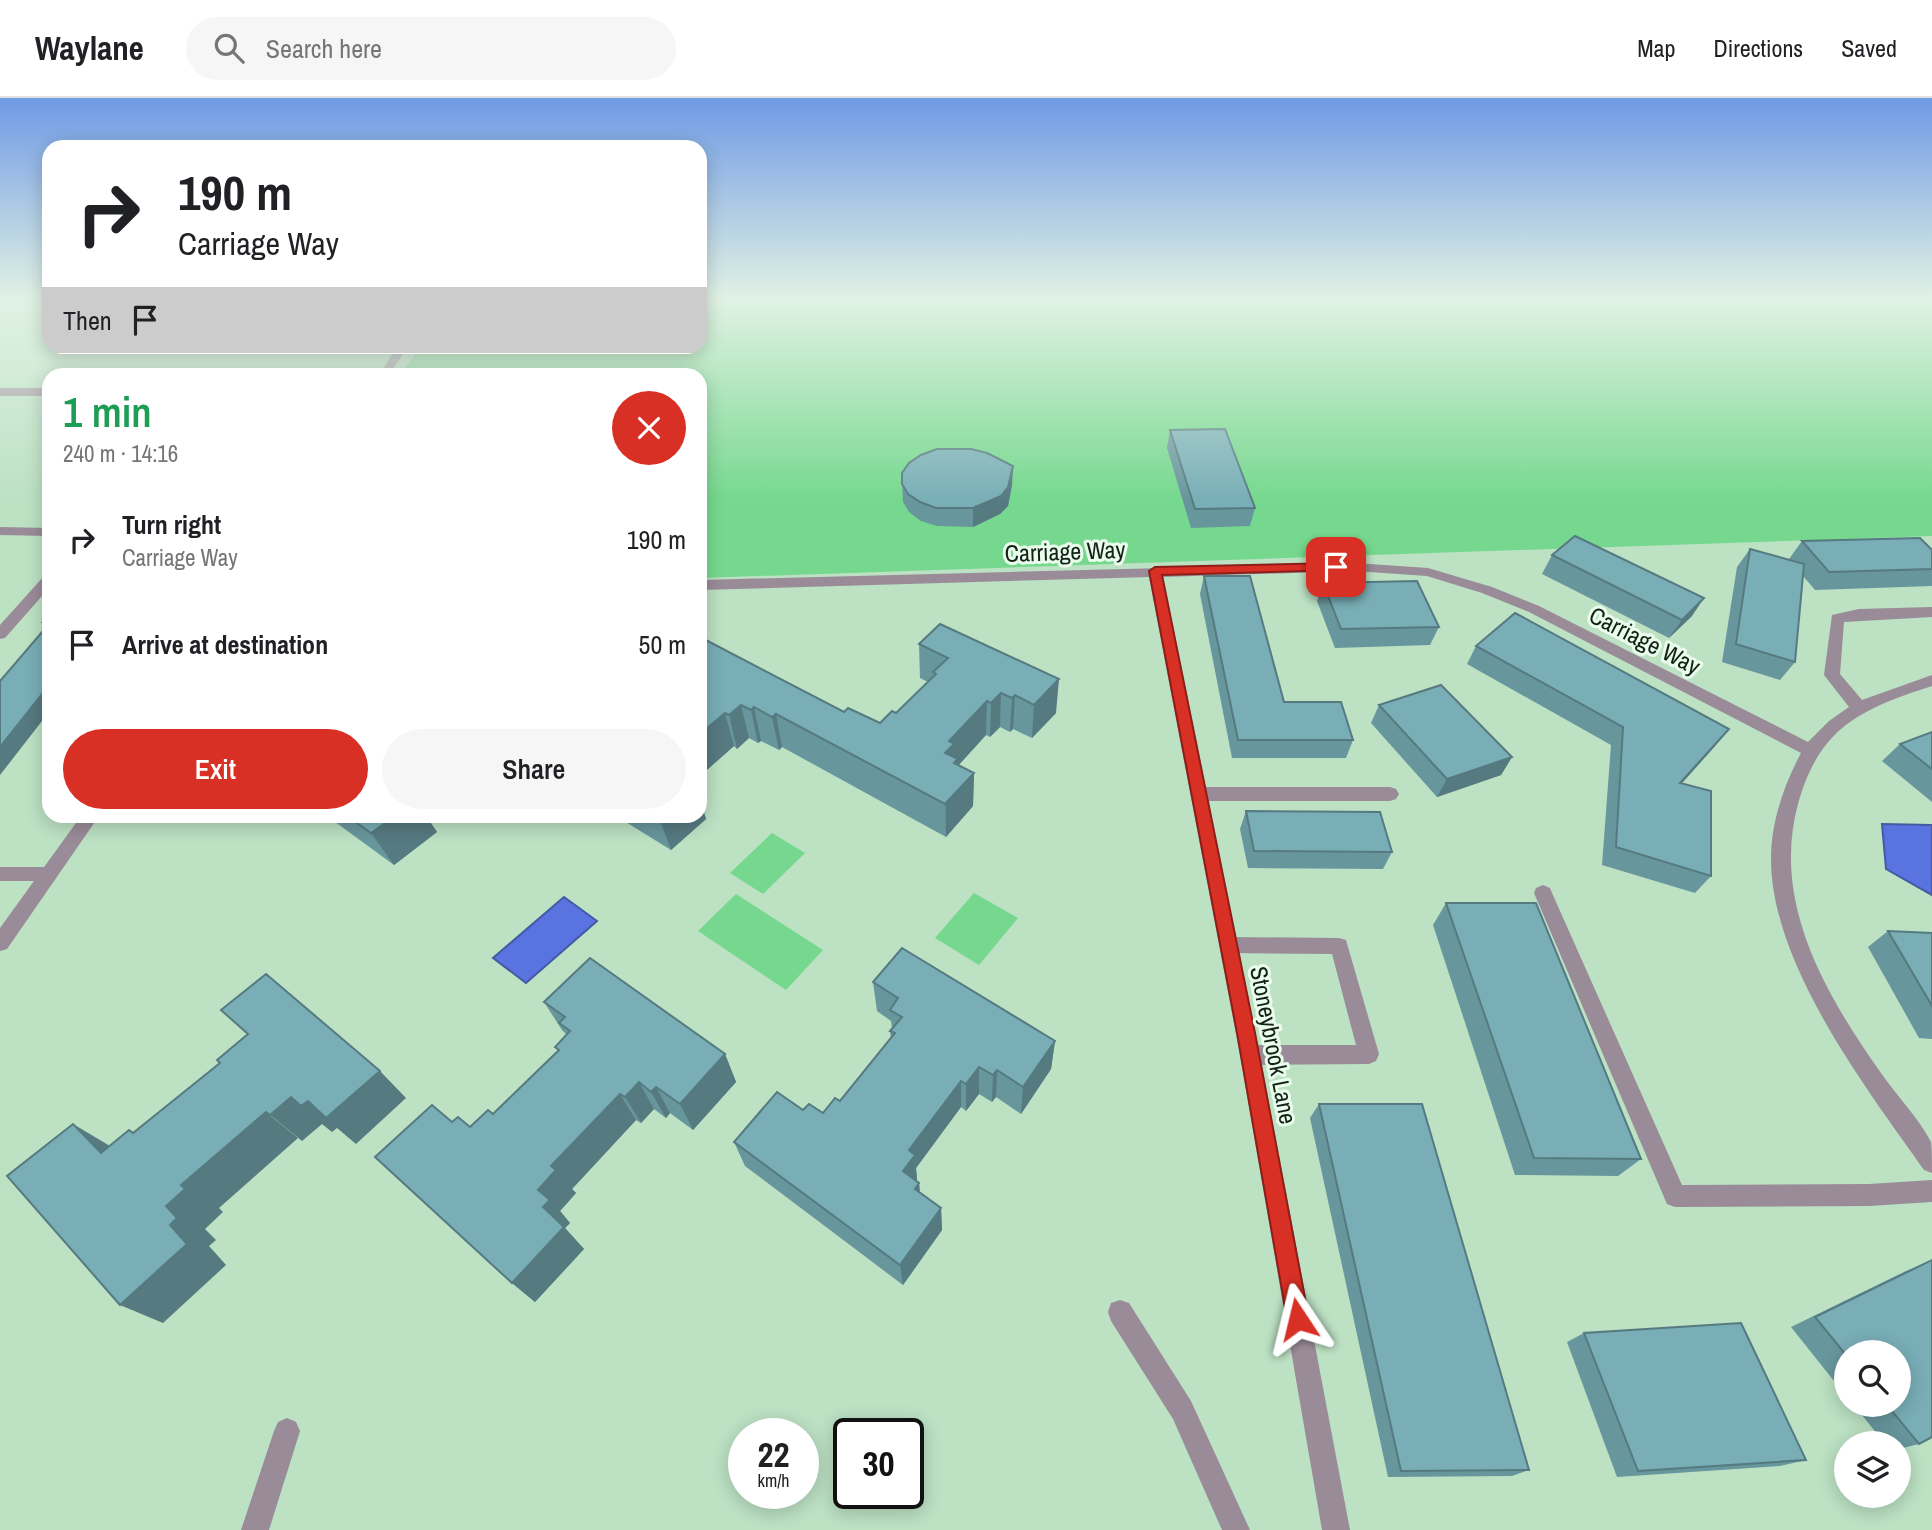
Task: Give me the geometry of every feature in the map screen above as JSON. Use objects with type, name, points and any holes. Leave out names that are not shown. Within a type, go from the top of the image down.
[{"type":"street","points":[[0,392],[42,392]]},
{"type":"street","points":[[0,531],[42,532]]},
{"type":"street","name":"Carriage Way","points":[[707,585],[1355,567],[1428,572],[1487,590],[1534,609],[1811,751]]},
{"type":"street","name":"Stoneybrook Lane","points":[[1155,571],[1250,1055],[1336,1530]]},
{"type":"street","points":[[0,634],[42,587]]},
{"type":"street","points":[[1860,709],[1832,674],[1837,618],[1859,614],[1932,612]]},
{"type":"street","points":[[1932,680],[1883,695],[1842,719],[1811,751],[1785,808],[1779,834],[1784,897],[1805,962],[1853,1053],[1932,1162]]},
{"type":"street","points":[[1199,794],[1390,794]]},
{"type":"street","points":[[0,943],[85,823]]},
{"type":"street","points":[[0,874],[48,874]]},
{"type":"street","points":[[1542,893],[1675,1196],[1869,1195],[1932,1191]]},
{"type":"street","points":[[1229,945],[1339,946],[1369,1054],[1250,1055]]},
{"type":"street","points":[[1120,1312],[1182,1410],[1237,1530]]},
{"type":"street","points":[[255,1530],[287,1431]]},
{"type":"green space","points":[[1932,367],[1932,536],[707,578],[707,368],[405,368]]},
{"type":"green space","points":[[772,833],[805,853],[763,894],[730,873]]},
{"type":"green space","points":[[974,893],[1018,918],[979,965],[935,938]]},
{"type":"green space","points":[[736,894],[823,950],[786,990],[698,931]]},
{"type":"water","points":[[1882,824],[1932,825],[1932,895],[1886,869]]},
{"type":"water","points":[[564,897],[597,921],[526,983],[493,958]]},
{"type":"building","points":[[1225,429],[1255,508],[1195,509],[1170,430]]},
{"type":"building","points":[[937,449],[971,449],[987,453],[1013,466],[1008,487],[1001,496],[973,508],[936,508],[920,502],[908,494],[902,484],[902,473],[909,463]]},
{"type":"building","points":[[1575,536],[1704,598],[1682,620],[1552,555]]},
{"type":"building","points":[[1920,538],[1932,550],[1932,569],[1829,572],[1802,541]]},
{"type":"building","points":[[1750,549],[1804,564],[1795,662],[1736,644]]},
{"type":"building","points":[[1204,576],[1250,576],[1284,702],[1341,702],[1353,740],[1238,740]]},
{"type":"building","points":[[1417,581],[1439,627],[1341,629],[1323,583]]},
{"type":"building","points":[[1515,613],[1729,729],[1680,783],[1711,791],[1711,876],[1616,847],[1623,727],[1476,646]]},
{"type":"building","points":[[940,624],[1059,679],[1034,705],[1015,695],[1012,698],[1001,693],[991,703],[987,701],[949,741],[954,744],[945,753],[958,759],[954,763],[974,773],[945,804],[776,714],[772,717],[754,707],[751,710],[741,705],[729,715],[725,713],[707,728],[707,641],[844,712],[848,708],[880,723],[892,711],[896,713],[936,674],[933,672],[948,658],[919,644]]},
{"type":"building","points":[[42,632],[42,694],[0,747],[0,681]]},
{"type":"building","points":[[1441,685],[1512,757],[1447,779],[1379,705]]},
{"type":"building","points":[[1932,732],[1932,769],[1900,744]]},
{"type":"building","points":[[1246,811],[1380,812],[1392,852],[1254,851]]},
{"type":"building","points":[[357,823],[385,823],[371,833]]},
{"type":"building","points":[[1446,903],[1536,903],[1641,1159],[1534,1158]]},
{"type":"building","points":[[1888,931],[1932,933],[1932,1006]]},
{"type":"building","points":[[902,948],[1055,1041],[1023,1087],[997,1070],[993,1075],[979,1067],[966,1084],[961,1081],[909,1150],[915,1155],[903,1171],[919,1183],[915,1189],[941,1208],[900,1265],[734,1142],[777,1092],[803,1110],[809,1104],[823,1113],[835,1098],[840,1101],[895,1033],[890,1031],[902,1017],[890,1010],[898,998],[873,982]]},
{"type":"building","points":[[590,958],[725,1054],[680,1104],[656,1087],[651,1092],[639,1082],[625,1097],[620,1094],[551,1166],[556,1170],[538,1190],[550,1200],[543,1207],[564,1227],[512,1283],[375,1157],[432,1105],[452,1122],[458,1117],[470,1127],[488,1110],[493,1114],[559,1050],[555,1047],[570,1031],[559,1023],[565,1017],[544,1002]]},
{"type":"building","points":[[266,974],[380,1071],[326,1118],[308,1101],[301,1106],[291,1097],[270,1115],[266,1112],[181,1185],[185,1189],[166,1206],[177,1218],[170,1225],[187,1244],[120,1305],[7,1176],[73,1124],[101,1153],[129,1130],[133,1133],[220,1063],[217,1060],[248,1034],[221,1010]]},
{"type":"building","points":[[1319,1104],[1422,1104],[1529,1470],[1401,1471]]},
{"type":"building","points":[[1932,1260],[1932,1437],[1919,1444],[1897,1417],[1911,1417],[1911,1340],[1834,1340],[1815,1317]]},
{"type":"building","points":[[1741,1323],[1806,1460],[1638,1471],[1584,1333]]},
{"type":"route","points":[[1298,1319],[1246,1033],[1155,571],[1336,567]]}]
